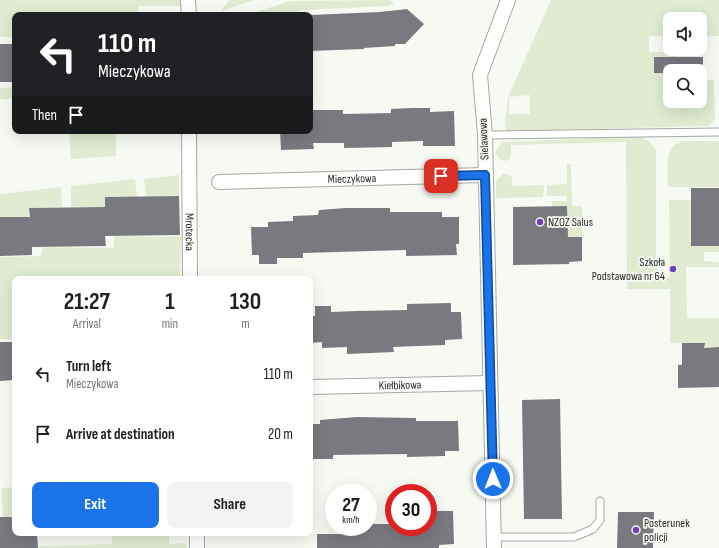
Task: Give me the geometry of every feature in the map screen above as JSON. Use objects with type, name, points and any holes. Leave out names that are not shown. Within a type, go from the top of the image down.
[{"type":"street","points":[[188,0],[189,12]]},
{"type":"street","name":"Sielawowa","points":[[494,543],[489,383],[485,135],[480,75],[508,0]]},
{"type":"street","name":"Mrotecka","points":[[189,134],[190,276]]},
{"type":"street","name":"Mieczykowa","points":[[219,182],[485,175]]},
{"type":"street","name":"Kiełbikowa","points":[[313,387],[489,383]]},
{"type":"street","points":[[197,536],[197,548]]},
{"type":"lane","points":[[485,135],[719,132]]},
{"type":"lane","points":[[494,543],[574,537],[592,529],[600,520],[600,501]]},
{"type":"green space","points":[[0,0],[184,0],[184,6],[138,6],[138,12],[12,12],[12,37],[0,37]]},
{"type":"green space","points":[[229,0],[254,0],[221,11]]},
{"type":"green space","points":[[389,0],[394,3],[390,6],[299,10],[299,12],[256,12],[290,1]]},
{"type":"green space","points":[[551,0],[719,0],[719,36],[707,36],[707,12],[663,12],[663,36],[649,36],[649,52],[663,52],[663,56],[677,56],[654,57],[654,73],[663,73],[663,108],[707,108],[707,80],[714,80],[715,120],[709,126],[506,131],[505,123],[508,98],[509,114],[530,114],[530,95],[508,97]]},
{"type":"green space","points":[[12,87],[12,99],[0,99],[0,88]]},
{"type":"green space","points":[[69,134],[116,134],[116,156],[71,159]]},
{"type":"green space","points":[[637,137],[647,139],[656,150],[656,278],[670,278],[669,200],[691,200],[691,246],[719,246],[719,252],[704,252],[704,261],[719,262],[719,267],[686,267],[687,318],[719,318],[719,347],[704,348],[704,343],[670,343],[670,289],[627,289],[626,142],[511,145],[511,157],[507,161],[501,160],[495,153],[502,142]]},
{"type":"green space","points":[[683,141],[719,141],[719,187],[668,187],[667,167],[669,154],[672,148]]},
{"type":"green space","points":[[567,164],[571,164],[572,206],[582,206],[582,237],[568,237],[567,206],[552,206],[552,201],[567,201],[567,196],[547,196],[547,185],[567,184]]},
{"type":"green space","points":[[503,174],[507,174],[512,177],[512,186],[544,185],[543,197],[496,198],[496,181]]},
{"type":"green space","points":[[179,175],[179,196],[146,196],[144,179]]},
{"type":"green space","points":[[135,179],[137,197],[105,197],[105,207],[71,207],[71,186]]},
{"type":"green space","points":[[61,187],[62,207],[30,208],[30,217],[0,217],[0,194]]},
{"type":"green space","points":[[114,236],[181,237],[180,276],[12,276],[12,339],[0,339],[0,257],[41,256],[43,247],[114,248]]},
{"type":"green space","points":[[12,487],[12,517],[3,517],[1,488]]},
{"type":"green space","points":[[112,536],[169,536],[169,544],[186,543],[187,548],[38,548],[38,546],[112,544]]},
{"type":"building","points":[[407,9],[424,24],[405,44],[395,44],[395,46],[364,49],[313,51],[313,15],[380,12]]},
{"type":"building","points":[[0,44],[12,44],[12,82],[0,82]]},
{"type":"building","points":[[654,57],[703,57],[703,64],[663,64],[663,73],[654,73]]},
{"type":"building","points":[[430,108],[430,112],[454,111],[455,146],[423,146],[423,141],[392,142],[392,147],[344,148],[344,143],[313,143],[314,149],[281,150],[280,134],[313,134],[313,110],[343,110],[343,114],[391,113],[391,109]]},
{"type":"building","points":[[691,188],[719,188],[719,246],[691,246]]},
{"type":"building","points":[[179,196],[180,235],[105,236],[106,246],[32,247],[32,255],[0,256],[0,217],[30,217],[29,208],[105,207],[105,197]]},
{"type":"building","name":"NZOZ Salus","points":[[567,206],[568,237],[582,237],[582,261],[569,262],[569,264],[513,265],[513,207]]},
{"type":"building","points":[[346,208],[390,208],[390,212],[442,212],[442,217],[459,217],[459,244],[456,244],[457,255],[406,256],[406,250],[303,253],[303,258],[277,258],[277,264],[259,264],[259,255],[252,255],[251,227],[268,227],[268,222],[293,221],[293,216],[318,215],[319,210]]},
{"type":"building","points":[[451,303],[451,312],[461,312],[462,339],[445,340],[445,345],[393,347],[394,352],[347,354],[347,347],[322,348],[322,342],[313,343],[313,316],[315,316],[315,306],[331,306],[331,312],[407,310],[407,304]]},
{"type":"building","points":[[0,342],[12,342],[12,380],[0,381]]},
{"type":"building","points":[[682,343],[705,343],[704,348],[719,347],[719,387],[678,388],[678,365],[682,365]]},
{"type":"building","points":[[560,399],[562,519],[524,519],[522,400]]},
{"type":"building","points":[[357,417],[416,418],[416,421],[458,421],[459,451],[445,451],[445,456],[407,457],[407,454],[333,455],[333,459],[313,459],[313,424],[320,424],[320,420]]},
{"type":"building","points":[[437,511],[453,511],[454,544],[439,545],[439,548],[317,548],[317,534],[325,534],[325,536],[377,536],[377,524],[385,524],[385,536],[437,536]]},
{"type":"building","name":"Posterunek policji","points":[[618,512],[654,512],[653,548],[617,548]]},
{"type":"building","points":[[0,517],[12,517],[12,536],[37,536],[38,548],[0,548]]},
{"type":"place","name":"NZOZ Salus","points":[[540,222]]},
{"type":"place","name":"Szkoła Podstawowa nr 64","points":[[673,269]]},
{"type":"place","name":"Posterunek policji","points":[[636,530]]},
{"type":"route","points":[[441,176],[485,175],[490,368],[489,383],[491,392],[493,479]]}]
